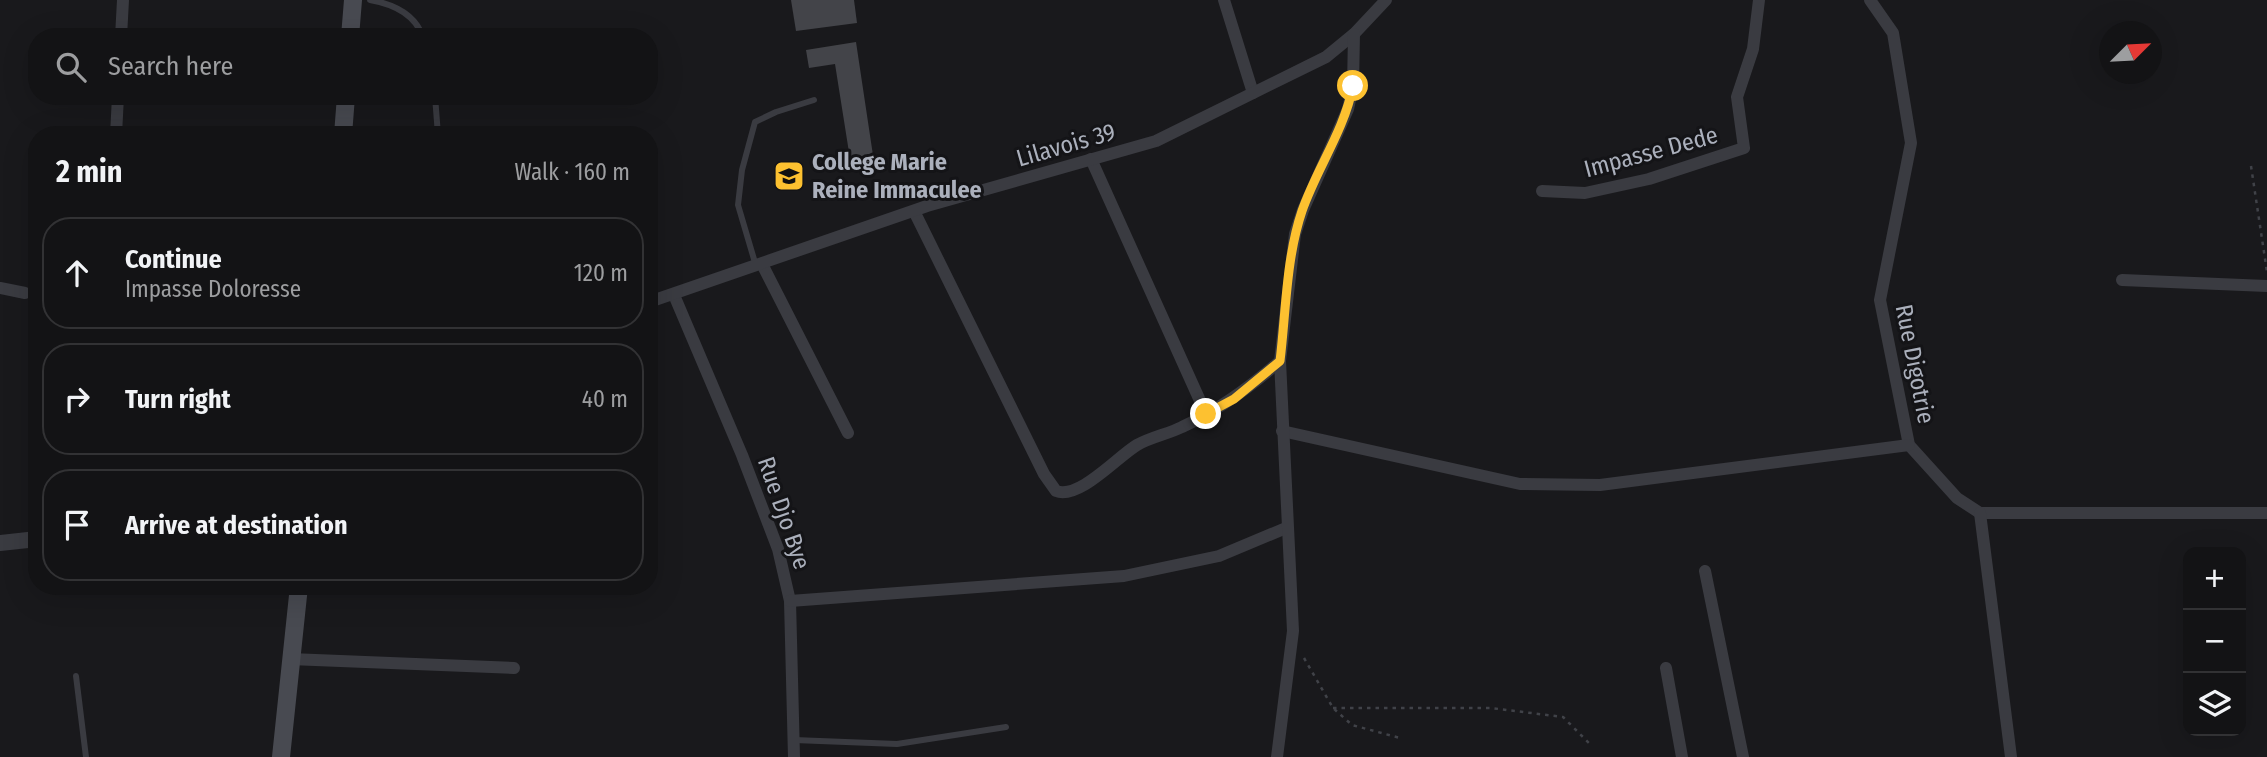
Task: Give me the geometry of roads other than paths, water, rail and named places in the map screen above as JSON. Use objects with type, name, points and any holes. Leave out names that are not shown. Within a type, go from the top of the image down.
[{"type":"main road","points":[[351,28],[353,0]]},
{"type":"main road","points":[[344,126],[345,105]]},
{"type":"main road","points":[[281,757],[298,595]]},
{"type":"street","points":[[121,28],[123,0]]},
{"type":"street","points":[[1224,0],[1253,93]]},
{"type":"street","name":"Lilavois 39","points":[[658,299],[914,211],[1156,141],[1326,57],[1354,34],[1386,0]]},
{"type":"street","name":"Impasse Dede","points":[[1542,191],[1584,192],[1649,179],[1744,148],[1737,97],[1754,49],[1759,0]]},
{"type":"street","name":"Rue Digotrie","points":[[1870,0],[1893,33],[1911,143],[1880,300],[1909,444],[1957,498],[1980,513]]},
{"type":"street","points":[[1278,757],[1293,631],[1280,361],[1296,234],[1307,199],[1348,110],[1353,86],[1354,34]]},
{"type":"street","points":[[116,126],[118,105]]},
{"type":"street","points":[[1091,159],[1206,414]]},
{"type":"street","points":[[914,211],[1044,474],[1056,491],[1066,493],[1079,487],[1132,448],[1234,399],[1280,361]]},
{"type":"street","points":[[759,265],[848,433]]},
{"type":"street","points":[[2122,280],[2267,286]]},
{"type":"street","points":[[0,288],[25,293]]},
{"type":"street","name":"Rue Djo Bye","points":[[674,295],[742,455],[778,549],[790,601],[794,757]]},
{"type":"street","points":[[1282,431],[1520,484],[1600,485],[1909,444]]},
{"type":"street","points":[[2011,757],[1980,513],[2267,513]]},
{"type":"street","points":[[790,601],[1124,576],[1219,556],[1286,528]]},
{"type":"street","points":[[0,543],[28,540]]},
{"type":"street","points":[[1705,571],[1742,757]]},
{"type":"street","points":[[290,660],[514,668]]},
{"type":"street","points":[[1666,668],[1682,757]]},
{"type":"lane","points":[[370,0],[389,4],[409,16],[420,28]]},
{"type":"lane","points":[[759,265],[738,205],[742,170],[755,122],[814,100]]},
{"type":"lane","points":[[436,105],[437,126]]},
{"type":"lane","points":[[76,676],[86,757]]},
{"type":"lane","points":[[794,740],[897,744],[1006,727]]},
{"type":"place","name":"College Marie Reine Immaculee","points":[[789,176]]}]
